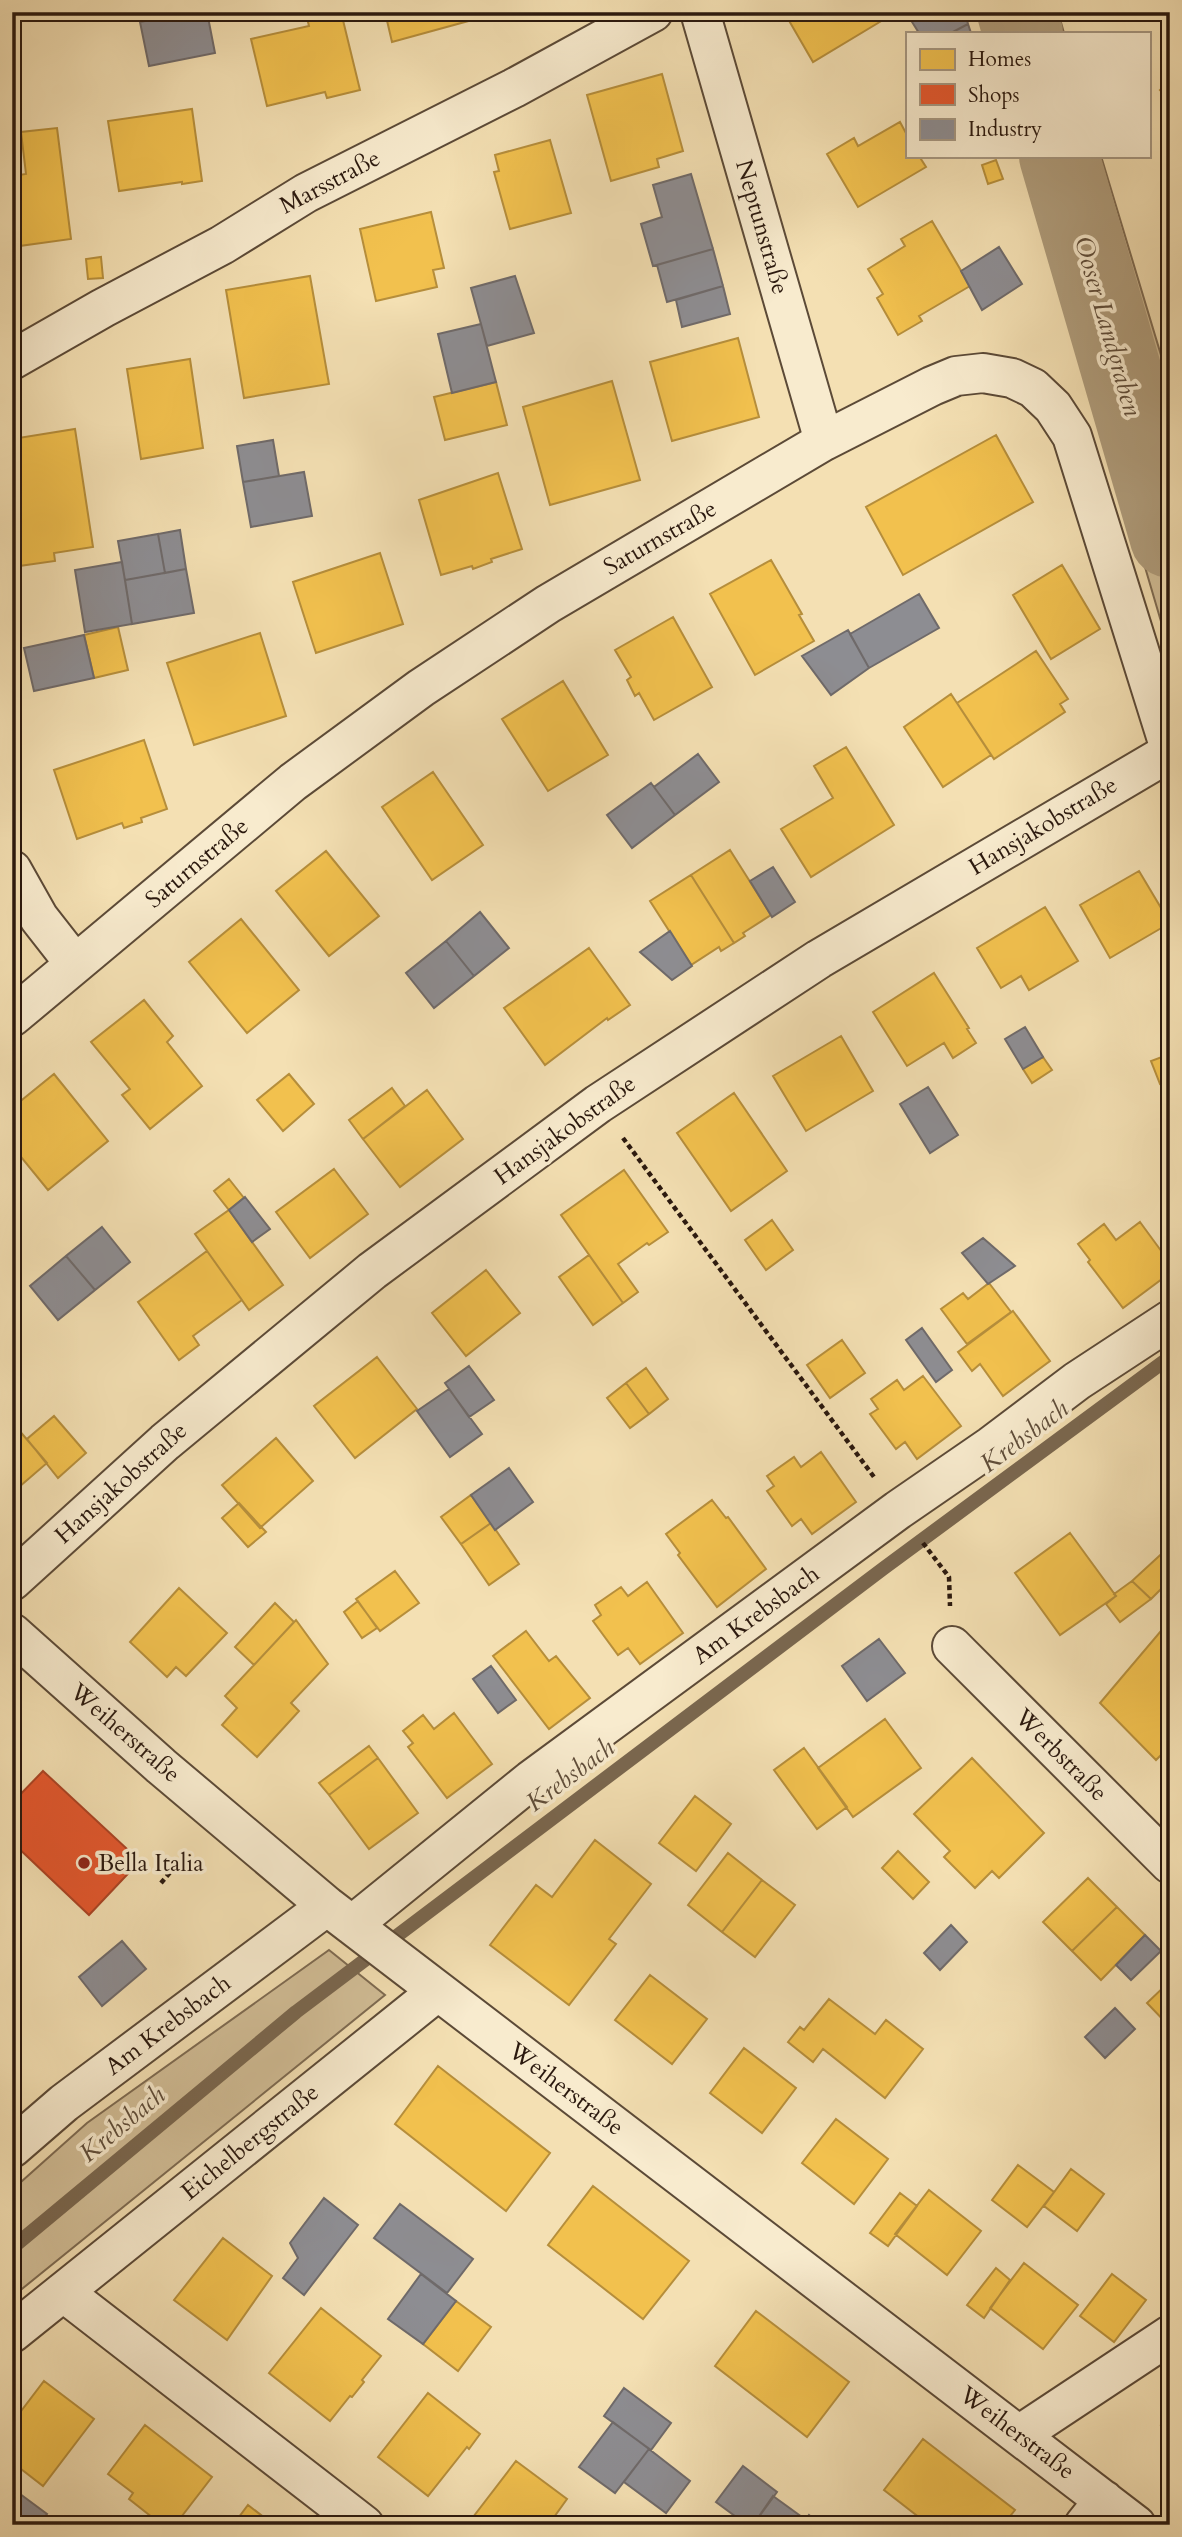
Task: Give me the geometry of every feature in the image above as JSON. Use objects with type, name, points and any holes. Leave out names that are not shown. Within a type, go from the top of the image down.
[{"type":"street","name":"Marsstraße","points":[[12,360],[222,245],[306,192],[503,94],[653,12]]},
{"type":"street","name":"Neptunstraße","points":[[700,12],[824,441]]},
{"type":"street","name":"Saturnstraße","points":[[12,1017],[310,769],[421,688],[548,604],[824,441],[956,376],[983,373],[1012,378],[1033,388],[1053,407],[1072,436],[1170,750]]},
{"type":"street","name":"Hansjakobstraße","points":[[12,1581],[165,1442],[372,1271],[598,1104],[819,958],[1170,750]]},
{"type":"street","points":[[12,870],[39,918],[75,964]]},
{"type":"street","name":"Am Krebsbach","points":[[12,2148],[64,2103],[347,1922],[531,1780],[898,1510],[991,1446],[1077,1381],[1170,1320]]},
{"type":"street","name":"Weiherstraße","points":[[12,1633],[161,1766],[347,1922],[1019,2435],[1094,2512],[1136,2525]]},
{"type":"street","name":"Werbstraße","points":[[952,1646],[1170,1864]]},
{"type":"street","name":"Eichelbergstraße","points":[[12,2333],[438,1991]]},
{"type":"street","points":[[63,2292],[364,2525]]},
{"type":"street","points":[[1019,2435],[1170,2335]]},
{"type":"path","points":[[598,1104],[898,1510]]},
{"type":"path","points":[[929,1550],[949,1577],[952,1646]]},
{"type":"path","points":[[161,1883],[173,1869]]},
{"type":"shaded area","points":[[981,12],[1058,12],[1064,32],[988,32]]},
{"type":"shaded area","points":[[1025,158],[1102,158],[1170,385],[1170,652]]},
{"type":"shaded area","points":[[329,1950],[385,1995],[12,2297],[12,2190],[87,2123]]},
{"type":"building: Homes","points":[[341,12],[360,90],[327,98],[325,92],[267,106],[251,39],[309,26],[306,14]]},
{"type":"building: Homes","points":[[385,12],[481,12],[483,17],[392,42]]},
{"type":"building: Homes","points":[[784,12],[885,12],[888,17],[813,62]]},
{"type":"building: Homes","points":[[662,74],[683,151],[657,159],[659,167],[611,181],[587,95]]},
{"type":"building: Homes","points":[[1170,81],[1170,101],[1160,90]]},
{"type":"building: Homes","points":[[192,109],[202,181],[119,191],[108,121]]},
{"type":"building: Homes","points":[[900,122],[906,133],[906,158],[920,158],[926,167],[858,207],[827,154],[854,138],[858,146]]},
{"type":"building: Homes","points":[[57,128],[71,239],[12,247],[12,176],[26,174],[21,132]]},
{"type":"building: Homes","points":[[550,140],[571,213],[510,229],[494,172],[499,171],[495,155]]},
{"type":"building: Homes","points":[[996,160],[1003,179],[988,184],[982,165]]},
{"type":"building: Homes","points":[[431,212],[444,268],[433,270],[437,287],[376,301],[360,229]]},
{"type":"building: Homes","points":[[932,221],[970,286],[919,316],[922,321],[898,335],[877,298],[883,294],[868,269],[905,246],[901,239]]},
{"type":"building: Homes","points":[[101,257],[103,278],[88,279],[86,259]]},
{"type":"building: Homes","points":[[310,276],[329,384],[244,398],[226,290]]},
{"type":"building: Homes","points":[[738,338],[759,417],[672,441],[650,362]]},
{"type":"building: Homes","points":[[190,359],[203,448],[141,459],[127,369]]},
{"type":"building: Homes","points":[[612,381],[640,480],[550,505],[523,407]]},
{"type":"building: Homes","points":[[496,382],[507,425],[445,440],[434,397]]},
{"type":"building: Homes","points":[[75,429],[93,547],[54,553],[55,561],[12,567],[12,439]]},
{"type":"building: Homes","points":[[996,435],[1033,502],[903,575],[866,507]]},
{"type":"building: Homes","points":[[498,473],[522,549],[491,559],[492,562],[473,569],[472,566],[441,575],[419,500]]},
{"type":"building: Homes","points":[[380,553],[403,624],[316,653],[293,582]]},
{"type":"building: Homes","points":[[771,560],[814,641],[755,675],[710,594]]},
{"type":"building: Homes","points":[[1062,565],[1100,629],[1051,659],[1013,595]]},
{"type":"building: Homes","points":[[673,617],[712,687],[654,720],[639,693],[635,696],[627,680],[631,677],[615,650]]},
{"type":"building: Homes","points":[[118,627],[128,670],[94,678],[84,635]]},
{"type":"building: Homes","points":[[260,633],[286,716],[194,745],[167,663]]},
{"type":"building: Homes","points":[[1036,651],[1068,699],[1060,704],[1065,712],[994,759],[957,703]]},
{"type":"building: Homes","points":[[563,681],[608,755],[548,791],[502,719]]},
{"type":"building: Homes","points":[[951,694],[991,755],[943,787],[904,727]]},
{"type":"building: Homes","points":[[144,740],[167,809],[141,818],[142,822],[124,828],[122,823],[77,839],[54,770]]},
{"type":"building: Homes","points":[[846,747],[894,825],[811,877],[781,829],[833,798],[814,766]]},
{"type":"building: Homes","points":[[433,772],[483,845],[432,880],[382,807]]},
{"type":"building: Homes","points":[[730,850],[771,915],[743,933],[745,936],[734,943],[691,875]]},
{"type":"building: Homes","points":[[326,851],[379,916],[329,956],[276,891]]},
{"type":"building: Homes","points":[[1139,871],[1170,923],[1110,958],[1080,905]]},
{"type":"building: Homes","points":[[691,875],[734,943],[721,951],[719,947],[691,965],[650,901]]},
{"type":"building: Homes","points":[[1045,907],[1078,961],[1029,990],[1021,976],[1001,988],[977,948]]},
{"type":"building: Homes","points":[[241,919],[299,990],[247,1033],[189,962]]},
{"type":"building: Homes","points":[[589,948],[630,1005],[608,1020],[607,1018],[545,1065],[504,1008]]},
{"type":"building: Homes","points":[[934,973],[976,1043],[953,1058],[944,1043],[907,1066],[873,1012]]},
{"type":"building: Homes","points":[[144,1000],[173,1036],[167,1042],[202,1086],[150,1129],[122,1095],[130,1089],[91,1042]]},
{"type":"building: Homes","points":[[841,1036],[873,1091],[806,1131],[773,1076]]},
{"type":"building: Homes","points":[[1170,1054],[1170,1080],[1160,1084],[1151,1061]]},
{"type":"building: Homes","points":[[1043,1057],[1052,1070],[1032,1083],[1023,1069]]},
{"type":"building: Homes","points":[[54,1074],[108,1141],[48,1190],[12,1146],[12,1108]]},
{"type":"building: Homes","points":[[289,1074],[314,1104],[283,1131],[257,1100]]},
{"type":"building: Homes","points":[[392,1088],[405,1106],[363,1139],[349,1120]]},
{"type":"building: Homes","points":[[427,1090],[463,1139],[400,1187],[363,1139]]},
{"type":"building: Homes","points":[[734,1093],[787,1171],[731,1211],[677,1133]]},
{"type":"building: Homes","points":[[334,1169],[368,1214],[310,1258],[276,1212]]},
{"type":"building: Homes","points":[[624,1170],[668,1232],[618,1264],[638,1292],[623,1303],[561,1215]]},
{"type":"building: Homes","points":[[229,1179],[244,1198],[229,1210],[214,1191]]},
{"type":"building: Homes","points":[[229,1210],[283,1285],[249,1310],[195,1234]]},
{"type":"building: Homes","points":[[772,1220],[793,1250],[766,1270],[745,1240]]},
{"type":"building: Homes","points":[[1140,1222],[1170,1263],[1170,1273],[1123,1308],[1088,1262],[1090,1260],[1078,1244],[1104,1224],[1116,1240]]},
{"type":"building: Homes","points":[[207,1251],[242,1300],[193,1336],[199,1345],[179,1360],[138,1302]]},
{"type":"building: Homes","points":[[589,1255],[623,1303],[593,1325],[559,1277]]},
{"type":"building: Homes","points":[[486,1270],[520,1313],[466,1356],[432,1313]]},
{"type":"building: Homes","points":[[989,1283],[1011,1312],[967,1344],[941,1309],[963,1293],[968,1299]]},
{"type":"building: Homes","points":[[1013,1311],[1050,1361],[1003,1396],[980,1364],[972,1371],[958,1352]]},
{"type":"building: Homes","points":[[842,1340],[865,1373],[830,1398],[807,1365]]},
{"type":"building: Homes","points":[[377,1357],[417,1409],[355,1458],[314,1406]]},
{"type":"building: Homes","points":[[646,1368],[668,1399],[649,1414],[626,1383]]},
{"type":"building: Homes","points":[[923,1376],[961,1426],[917,1459],[905,1442],[896,1449],[870,1414],[878,1409],[871,1399],[897,1380],[904,1390]]},
{"type":"building: Homes","points":[[626,1383],[649,1414],[630,1428],[607,1398]]},
{"type":"building: Homes","points":[[54,1416],[86,1453],[58,1478],[27,1439]]},
{"type":"building: Homes","points":[[12,1422],[47,1463],[12,1493]]},
{"type":"building: Homes","points":[[276,1438],[313,1481],[260,1528],[222,1485]]},
{"type":"building: Homes","points":[[821,1452],[856,1502],[812,1534],[801,1519],[792,1526],[767,1491],[774,1486],[767,1476],[794,1457],[801,1467]]},
{"type":"building: Homes","points":[[471,1495],[491,1523],[461,1544],[441,1517]]},
{"type":"building: Homes","points":[[712,1500],[726,1518],[728,1517],[766,1569],[717,1607],[678,1555],[680,1553],[666,1534]]},
{"type":"building: Homes","points":[[239,1503],[266,1532],[248,1547],[222,1518]]},
{"type":"building: Homes","points":[[491,1523],[519,1564],[489,1585],[461,1544]]},
{"type":"building: Homes","points":[[1070,1533],[1116,1596],[1060,1635],[1015,1573]]},
{"type":"building: Homes","points":[[1170,1546],[1170,1580],[1151,1599],[1132,1581]]},
{"type":"building: Homes","points":[[395,1571],[419,1603],[380,1631],[356,1599]]},
{"type":"building: Homes","points":[[1132,1581],[1151,1599],[1120,1622],[1106,1604],[1116,1596],[1114,1594]]},
{"type":"building: Homes","points":[[647,1582],[683,1633],[640,1664],[628,1648],[618,1655],[593,1621],[601,1615],[595,1605],[621,1587],[628,1596]]},
{"type":"building: Homes","points":[[179,1588],[227,1633],[186,1676],[176,1667],[167,1677],[130,1642]]},
{"type":"building: Homes","points":[[358,1601],[377,1628],[362,1638],[344,1612]]},
{"type":"building: Homes","points":[[275,1603],[294,1622],[254,1665],[235,1647]]},
{"type":"building: Homes","points":[[296,1620],[328,1664],[291,1703],[299,1711],[257,1757],[222,1725],[237,1708],[225,1696]]},
{"type":"building: Homes","points":[[1166,1625],[1170,1629],[1170,1746],[1156,1760],[1100,1703]]},
{"type":"building: Homes","points":[[526,1631],[549,1661],[556,1656],[590,1698],[549,1729],[493,1656]]},
{"type":"building: Homes","points":[[454,1713],[492,1764],[447,1798],[408,1747],[413,1743],[403,1731],[423,1715],[434,1729]]},
{"type":"building: Homes","points":[[885,1719],[921,1768],[853,1817],[818,1768]]},
{"type":"building: Homes","points":[[369,1746],[378,1758],[329,1795],[319,1783]]},
{"type":"building: Homes","points":[[804,1748],[847,1807],[817,1829],[774,1770]]},
{"type":"building: Homes","points":[[378,1758],[418,1813],[369,1849],[329,1795]]},
{"type":"building: Homes","points":[[972,1758],[1044,1833],[999,1878],[992,1871],[975,1888],[944,1857],[950,1851],[914,1814]]},
{"type":"building: Homes","points":[[695,1796],[731,1824],[696,1871],[659,1843]]},
{"type":"building: Homes","points":[[595,1840],[651,1884],[609,1939],[616,1944],[569,2005],[490,1945],[536,1885],[552,1897]]},
{"type":"building: Homes","points":[[898,1851],[929,1882],[913,1899],[882,1868]]},
{"type":"building: Homes","points":[[728,1853],[762,1880],[722,1932],[688,1905]]},
{"type":"building: Homes","points":[[1088,1878],[1117,1907],[1072,1951],[1043,1922]]},
{"type":"building: Homes","points":[[762,1880],[795,1905],[755,1957],[722,1932]]},
{"type":"building: Homes","points":[[1117,1907],[1145,1935],[1101,1980],[1072,1951]]},
{"type":"building: Homes","points":[[650,1975],[707,2019],[672,2064],[615,2020]]},
{"type":"building: Homes","points":[[1170,1981],[1170,2027],[1147,2003]]},
{"type":"building: Homes","points":[[829,1999],[875,2034],[886,2020],[923,2049],[885,2098],[823,2049],[813,2062],[788,2042],[800,2027],[804,2030]]},
{"type":"building: Homes","points":[[744,2048],[796,2088],[762,2133],[710,2093]]},
{"type":"building: Homes","points":[[438,2066],[550,2153],[506,2211],[395,2124]]},
{"type":"building: Homes","points":[[836,2119],[888,2159],[854,2204],[802,2163]]},
{"type":"building: Homes","points":[[1018,2165],[1054,2192],[1027,2227],[992,2200]]},
{"type":"building: Homes","points":[[1071,2169],[1104,2194],[1077,2231],[1044,2206]]},
{"type":"building: Homes","points":[[593,2186],[689,2261],[643,2319],[548,2245]]},
{"type":"building: Homes","points":[[929,2190],[981,2231],[947,2275],[895,2234]]},
{"type":"building: Homes","points":[[900,2193],[917,2206],[888,2246],[870,2233]]},
{"type":"building: Homes","points":[[223,2238],[272,2276],[227,2340],[174,2300]]},
{"type":"building: Homes","points":[[1024,2263],[1078,2305],[1043,2349],[990,2308]]},
{"type":"building: Homes","points":[[996,2268],[1010,2280],[984,2318],[967,2305]]},
{"type":"building: Homes","points":[[1112,2274],[1146,2300],[1114,2342],[1080,2316]]},
{"type":"building: Homes","points":[[456,2301],[491,2327],[458,2371],[423,2344]]},
{"type":"building: Homes","points":[[321,2308],[381,2356],[362,2380],[364,2382],[330,2421],[269,2373]]},
{"type":"building: Homes","points":[[756,2311],[849,2382],[807,2437],[715,2366]]},
{"type":"building: Homes","points":[[44,2381],[94,2419],[43,2486],[12,2462],[12,2423]]},
{"type":"building: Homes","points":[[428,2393],[480,2434],[428,2496],[378,2457]]},
{"type":"building: Homes","points":[[1170,2413],[1170,2431],[1161,2425]]},
{"type":"building: Homes","points":[[145,2425],[212,2477],[175,2525],[162,2525],[129,2499],[133,2493],[108,2474]]},
{"type":"building: Homes","points":[[923,2439],[1015,2510],[1003,2525],[929,2525],[884,2490]]},
{"type":"building: Homes","points":[[516,2461],[567,2499],[552,2520],[555,2522],[553,2525],[467,2525]]},
{"type":"building: Homes","points":[[248,2505],[274,2525],[233,2525]]},
{"type":"building: Shops","points":[[43,1771],[140,1861],[89,1915],[12,1842],[12,1803]]},
{"type":"building: Industry","points":[[151,12],[191,12],[152,20]]},
{"type":"building: Industry","points":[[191,12],[207,12],[215,53],[149,66],[140,22]]},
{"type":"building: Industry","points":[[965,12],[968,24],[953,32],[918,32],[907,14]]},
{"type":"building: Industry","points":[[968,24],[971,32],[953,32]]},
{"type":"building: Industry","points":[[12,45],[17,85],[12,86]]},
{"type":"building: Industry","points":[[691,174],[713,249],[653,266],[641,224],[662,217],[653,185]]},
{"type":"building: Industry","points":[[999,247],[1022,284],[982,310],[961,271]]},
{"type":"building: Industry","points":[[713,249],[723,286],[667,302],[657,265]]},
{"type":"building: Industry","points":[[515,276],[534,333],[487,346],[471,288]]},
{"type":"building: Industry","points":[[723,286],[730,314],[682,327],[676,300]]},
{"type":"building: Industry","points":[[481,324],[496,382],[452,393],[438,334]]},
{"type":"building: Industry","points":[[273,440],[279,476],[243,482],[237,446]]},
{"type":"building: Industry","points":[[304,472],[312,516],[251,527],[243,482]]},
{"type":"building: Industry","points":[[180,530],[186,569],[165,573],[158,534]]},
{"type":"building: Industry","points":[[158,534],[165,573],[125,580],[118,541]]},
{"type":"building: Industry","points":[[122,562],[132,624],[85,632],[75,570]]},
{"type":"building: Industry","points":[[186,569],[194,613],[132,624],[125,580]]},
{"type":"building: Industry","points":[[919,594],[939,628],[869,668],[850,634]]},
{"type":"building: Industry","points":[[848,630],[869,668],[831,695],[802,656]]},
{"type":"building: Industry","points":[[84,635],[94,678],[34,691],[24,648]]},
{"type":"building: Industry","points":[[698,754],[719,782],[675,815],[654,787]]},
{"type":"building: Industry","points":[[651,783],[675,815],[632,848],[607,815]]},
{"type":"building: Industry","points":[[773,867],[795,902],[772,917],[750,881]]},
{"type":"building: Industry","points":[[480,912],[509,948],[474,976],[446,941]]},
{"type":"building: Industry","points":[[670,931],[692,966],[672,980],[640,952]]},
{"type":"building: Industry","points":[[446,941],[474,976],[434,1008],[406,973]]},
{"type":"building: Industry","points":[[1025,1027],[1043,1057],[1023,1069],[1005,1039]]},
{"type":"building: Industry","points":[[928,1087],[958,1135],[930,1153],[900,1104]]},
{"type":"building: Industry","points":[[245,1197],[270,1229],[252,1242],[229,1210]]},
{"type":"building: Industry","points":[[102,1227],[130,1262],[95,1290],[66,1256]]},
{"type":"building: Industry","points":[[983,1238],[1015,1266],[988,1284],[962,1253]]},
{"type":"building: Industry","points":[[66,1256],[95,1290],[58,1320],[30,1286]]},
{"type":"building: Industry","points":[[922,1328],[952,1370],[936,1382],[906,1340]]},
{"type":"building: Industry","points":[[469,1366],[494,1400],[469,1417],[445,1383]]},
{"type":"building: Industry","points":[[449,1389],[482,1434],[450,1457],[417,1411]]},
{"type":"building: Industry","points":[[509,1468],[533,1502],[495,1530],[471,1495]]},
{"type":"building: Industry","points":[[879,1639],[905,1673],[867,1701],[842,1666]]},
{"type":"building: Industry","points":[[491,1666],[516,1700],[498,1713],[473,1679]]},
{"type":"building: Industry","points":[[951,1925],[967,1942],[940,1970],[924,1953]]},
{"type":"building: Industry","points":[[1145,1935],[1161,1951],[1131,1980],[1116,1965]]},
{"type":"building: Industry","points":[[122,1941],[146,1969],[102,2006],[79,1977]]},
{"type":"building: Industry","points":[[1115,2008],[1135,2029],[1105,2058],[1085,2037]]},
{"type":"building: Industry","points":[[324,2198],[358,2225],[304,2295],[283,2278],[298,2258],[290,2243]]},
{"type":"building: Industry","points":[[400,2204],[473,2259],[447,2293],[374,2238]]},
{"type":"building: Industry","points":[[421,2274],[456,2301],[423,2344],[388,2319]]},
{"type":"building: Industry","points":[[624,2388],[671,2423],[651,2450],[604,2416]]},
{"type":"building: Industry","points":[[613,2422],[649,2449],[615,2493],[579,2467]]},
{"type":"building: Industry","points":[[649,2449],[690,2481],[666,2513],[624,2482]]},
{"type":"building: Industry","points":[[743,2466],[777,2492],[753,2525],[747,2525],[716,2502]]},
{"type":"building: Industry","points":[[12,2488],[47,2514],[39,2525],[12,2525]]},
{"type":"building: Industry","points":[[773,2496],[806,2520],[802,2525],[753,2525]]},
{"type":"building: Industry","points":[[809,2515],[822,2525],[802,2525]]},
{"type":"waterway","name":"Ooser Landgraben","points":[[1017,12],[1023,32]]},
{"type":"waterway","name":"Ooser Landgraben","points":[[1060,158],[1170,538]]},
{"type":"waterway","name":"Krebsbach","points":[[12,2248],[296,2012],[884,1568],[1170,1357]]},
{"type":"place","name":"Bella Italia","points":[[84,1863]]}]
